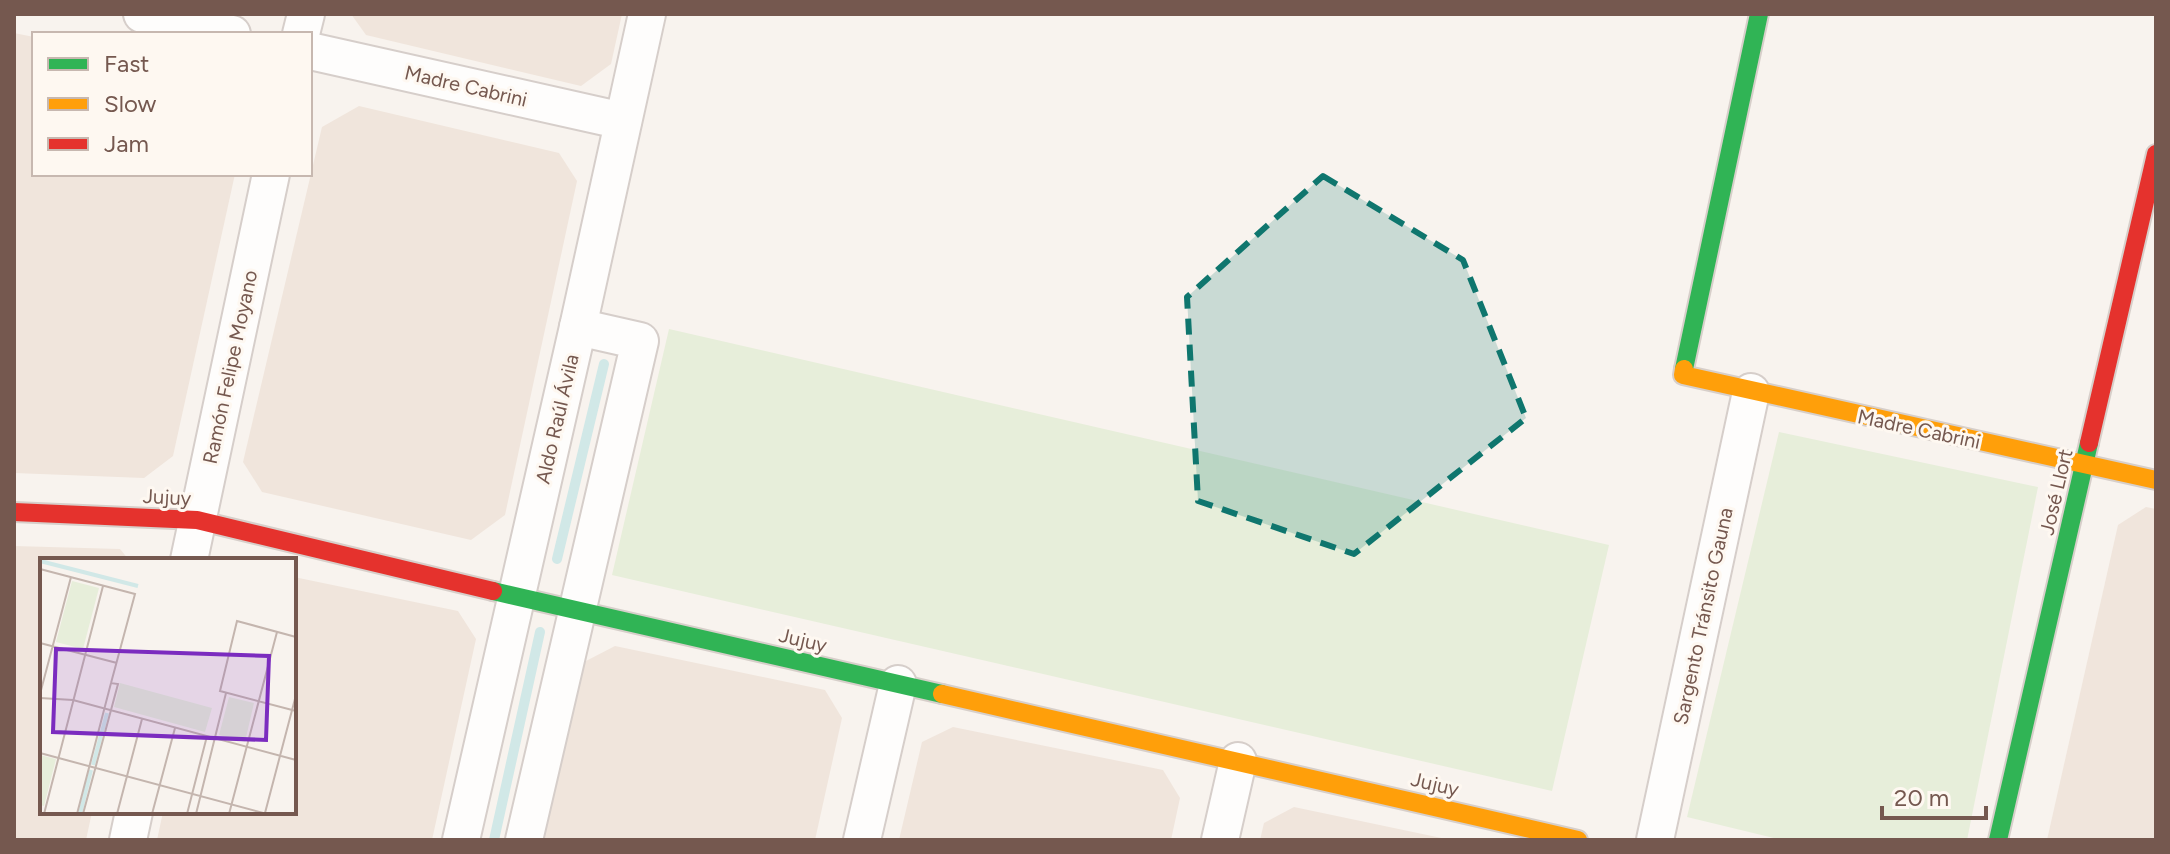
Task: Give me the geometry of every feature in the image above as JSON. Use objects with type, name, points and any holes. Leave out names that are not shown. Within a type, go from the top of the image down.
[{"type":"street","points":[[142,14],[223,32]]},
{"type":"street","points":[[578,327],[647,14]]},
{"type":"street","name":"Madre Cabrini","points":[[1759,14],[1683,375],[2156,480]]},
{"type":"street","name":"Madre Cabrini","points":[[312,51],[623,121]]},
{"type":"street","name":"José Llort","points":[[1998,840],[2156,154]]},
{"type":"street","name":"Ramón Felipe Moyano","points":[[189,558],[271,176]]},
{"type":"street","name":"Aldo Raúl Ávila","points":[[461,840],[578,327],[640,341],[524,840]]},
{"type":"street","name":"Sargento Tránsito Gauna","points":[[1655,840],[1751,392]]},
{"type":"street","name":"Jujuy","points":[[14,512],[197,520],[517,597],[1573,839]]},
{"type":"street","points":[[862,840],[898,684]]},
{"type":"street","points":[[1220,840],[1238,761]]},
{"type":"street","points":[[128,840],[134,814]]},
{"type":"highlighted area","points":[[1323,176],[1463,260],[1526,418],[1354,554],[1198,501],[1187,297]]},
{"type":"shaded area","points":[[351,14],[622,14],[611,64],[581,86],[366,35]]},
{"type":"shaded area","points":[[14,33],[32,37],[32,176],[235,176],[173,456],[144,478],[14,473]]},
{"type":"shaded area","points":[[359,106],[559,153],[577,181],[505,515],[471,540],[262,492],[243,462],[322,127]]},
{"type":"shaded area","points":[[2146,507],[2156,509],[2156,840],[2047,840],[2118,525]]},
{"type":"shaded area","points":[[14,546],[120,549],[127,558],[40,558],[40,814],[92,814],[86,840],[14,840]]},
{"type":"shaded area","points":[[296,577],[458,611],[476,639],[432,840],[157,840],[163,814],[296,814]]},
{"type":"shaded area","points":[[615,646],[825,690],[842,718],[815,840],[542,840],[584,662]]},
{"type":"shaded area","points":[[953,727],[1163,770],[1180,798],[1171,840],[899,840],[922,742]]},
{"type":"shaded area","points":[[1294,807],[1451,840],[1260,840],[1264,823]]},
{"type":"green space","points":[[669,329],[1609,545],[1552,791],[612,575]]},
{"type":"green space","points":[[1779,432],[2038,487],[1967,840],[1782,840],[1687,817]]},
{"type":"waterway","points":[[557,559],[604,364]]},
{"type":"waterway","points":[[494,840],[540,632]]},
{"type":"traffic: fast","points":[[1684,369],[1759,14]]},
{"type":"traffic: fast","points":[[1998,840],[2089,443]]},
{"type":"traffic: fast","points":[[493,591],[942,694]]},
{"type":"traffic: slow","points":[[1684,369],[1683,375],[2156,480]]},
{"type":"traffic: slow","points":[[942,694],[1578,840]]},
{"type":"traffic: jam","points":[[2089,443],[2156,154]]},
{"type":"traffic: jam","points":[[14,512],[197,520],[493,591]]}]
